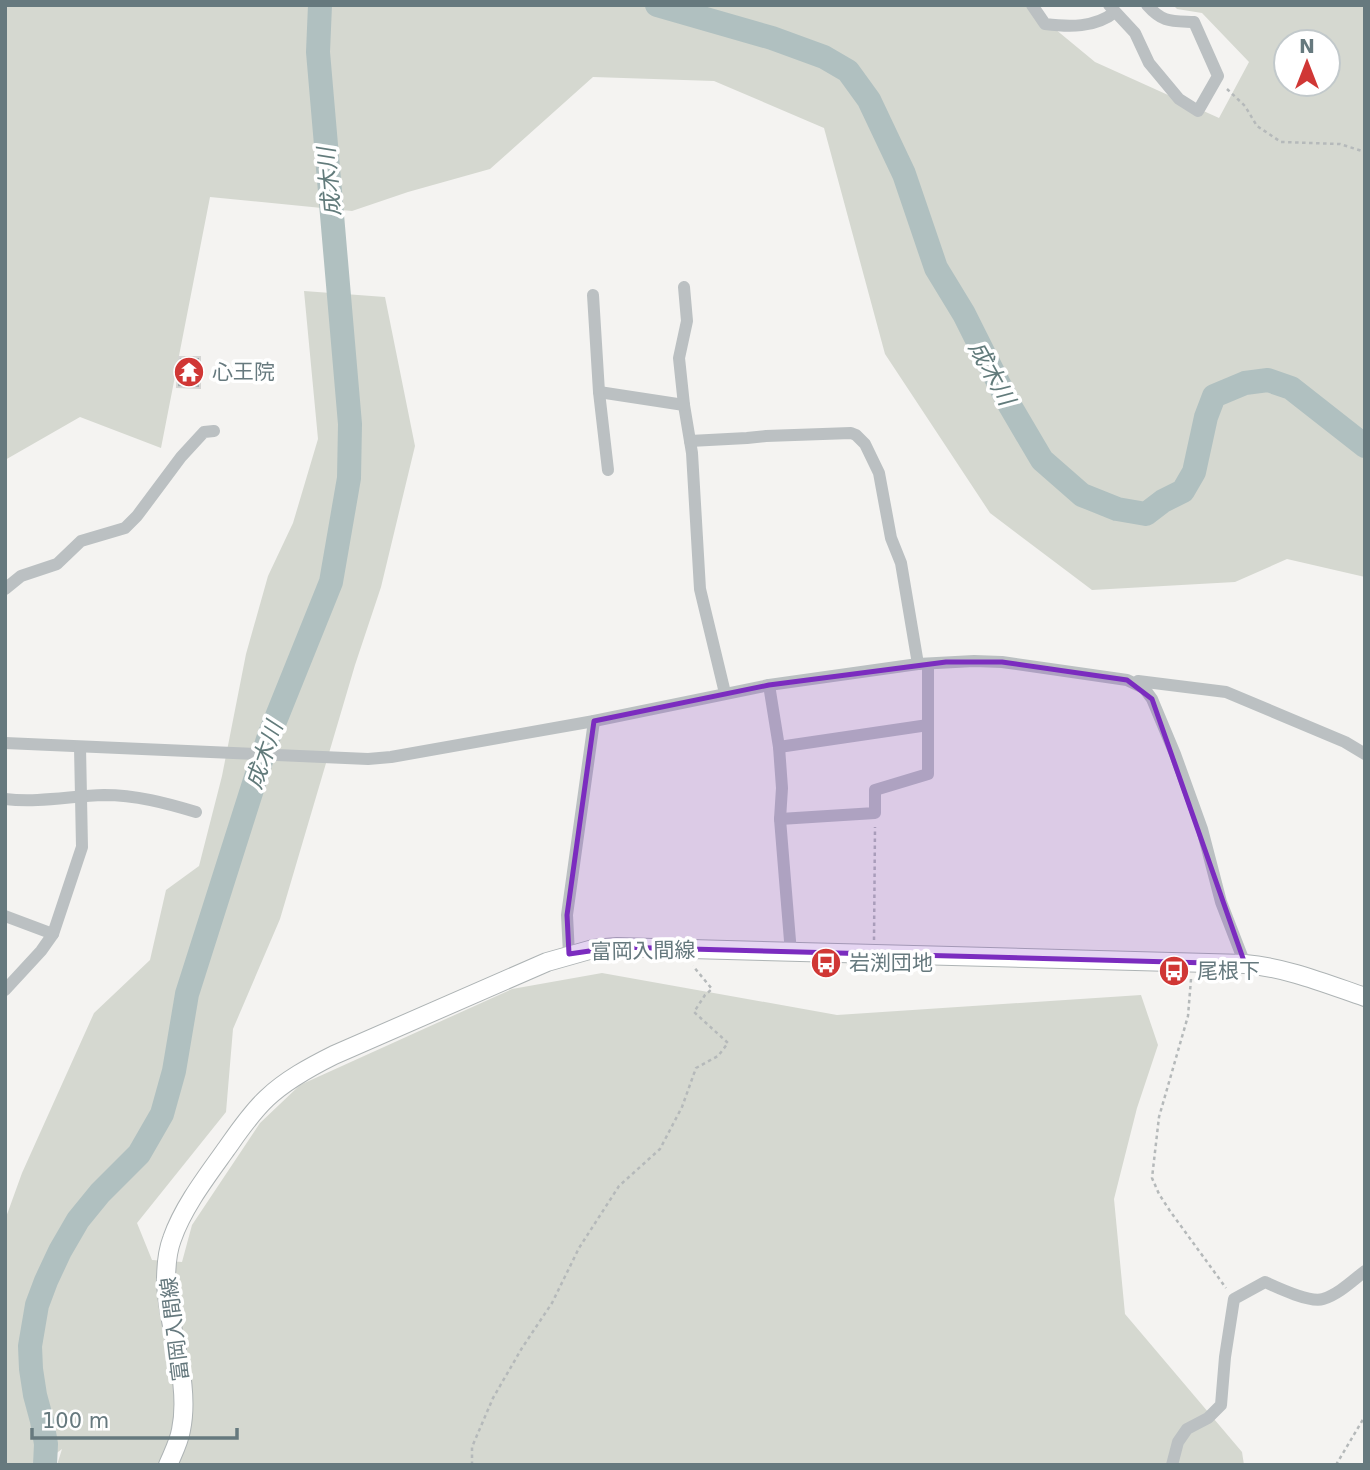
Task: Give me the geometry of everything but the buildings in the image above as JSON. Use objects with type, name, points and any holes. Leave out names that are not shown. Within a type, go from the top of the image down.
[{"type":"main road","name":"富岡入間線","points":[[168,1465],[181,1430],[183,1408],[166,1281],[168,1257],[172,1239],[197,1190],[249,1118],[266,1099],[286,1083],[321,1061],[515,975],[569,954],[617,947],[1245,964],[1291,971],[1365,997]]},
{"type":"street","points":[[1032,5],[1045,24],[1072,27],[1105,20],[1115,8],[1135,33],[1149,63],[1179,99],[1198,111],[1218,76],[1194,22],[1166,21],[1147,5]]},
{"type":"street","points":[[684,287],[687,321],[679,358],[692,453],[700,589],[725,693]]},
{"type":"street","points":[[593,295],[608,470]]},
{"type":"street","points":[[600,392],[684,404]]},
{"type":"street","points":[[5,589],[20,576],[57,564],[81,541],[125,528],[181,457],[204,432],[214,431]]},
{"type":"street","points":[[690,441],[766,436],[856,435],[864,444],[879,473],[891,538],[901,563],[923,664],[928,725],[928,774],[876,790],[875,813],[780,820]]},
{"type":"street","points":[[5,743],[368,759],[594,721],[769,685],[923,664],[974,661],[1002,662],[1226,692],[1345,742],[1365,754]]},
{"type":"street","points":[[1127,680],[1144,688],[1157,710],[1202,829],[1221,902],[1245,964]]},
{"type":"street","points":[[769,685],[779,747],[782,788],[780,820],[791,953]]},
{"type":"street","points":[[569,954],[567,915],[594,721]]},
{"type":"street","points":[[779,747],[928,725]]},
{"type":"street","points":[[5,990],[53,934],[82,846],[80,747]]},
{"type":"street","points":[[5,799],[43,801],[81,796],[132,796],[196,812]]},
{"type":"street","points":[[5,916],[53,934]]},
{"type":"street","points":[[1172,1465],[1178,1442],[1187,1429],[1208,1418],[1221,1405],[1234,1299],[1265,1282],[1300,1296],[1321,1300],[1365,1271]]},
{"type":"path","points":[[1217,79],[1245,106],[1257,127],[1281,142],[1340,144],[1365,152]]},
{"type":"path","points":[[874,955],[875,813]]},
{"type":"path","points":[[472,1465],[472,1447],[493,1398],[552,1303],[579,1248],[619,1186],[660,1149],[682,1107],[696,1068],[718,1056],[728,1043],[694,1012],[712,989],[692,964],[688,949]]},
{"type":"path","points":[[1192,962],[1188,1016],[1160,1117],[1152,1178],[1170,1211],[1234,1299]]},
{"type":"path","points":[[1336,1465],[1365,1416]]},
{"type":"highlighted area","points":[[946,662],[1002,662],[1127,680],[1152,699],[1245,964],[1124,961],[617,947],[569,954],[567,915],[594,721],[769,685]]},
{"type":"shaded area","points":[[5,5],[1026,5],[1095,62],[1219,118],[1249,62],[1202,13],[1177,9],[1173,5],[1365,5],[1365,577],[1287,559],[1235,582],[1092,590],[990,513],[885,354],[824,128],[714,81],[593,77],[490,169],[352,211],[210,197],[161,448],[80,417],[5,460]]},
{"type":"shaded area","points":[[304,291],[385,297],[415,446],[381,587],[355,665],[280,919],[233,1029],[226,1112],[137,1223],[152,1260],[182,1262],[192,1225],[260,1123],[300,1085],[512,989],[602,973],[837,1015],[1141,995],[1158,1045],[1137,1108],[1114,1199],[1125,1314],[1242,1452],[1244,1465],[57,1465],[62,1449],[41,1465],[5,1465],[5,1220],[22,1173],[94,1013],[150,960],[166,890],[199,866],[222,776],[246,654],[268,576],[293,523],[318,439]]},
{"type":"waterway","name":"成木川","points":[[45,1465],[46,1444],[31,1369],[30,1346],[37,1305],[60,1251],[78,1220],[100,1193],[139,1154],[162,1114],[174,1071],[187,994],[269,736],[331,582],[349,478],[350,424],[318,52],[320,5]]},
{"type":"waterway","name":"成木川","points":[[657,5],[772,38],[824,57],[848,71],[869,100],[904,174],[936,268],[964,314],[1009,404],[1042,460],[1082,495],[1117,509],[1146,514],[1183,491],[1194,472],[1206,417],[1214,396],[1245,383],[1268,380],[1291,388],[1365,446]]},
{"type":"place","name":"心王院","points":[[189,372]]},
{"type":"place","name":"岩渕団地","points":[[826,963]]},
{"type":"place","name":"尾根下","points":[[1174,971]]}]
